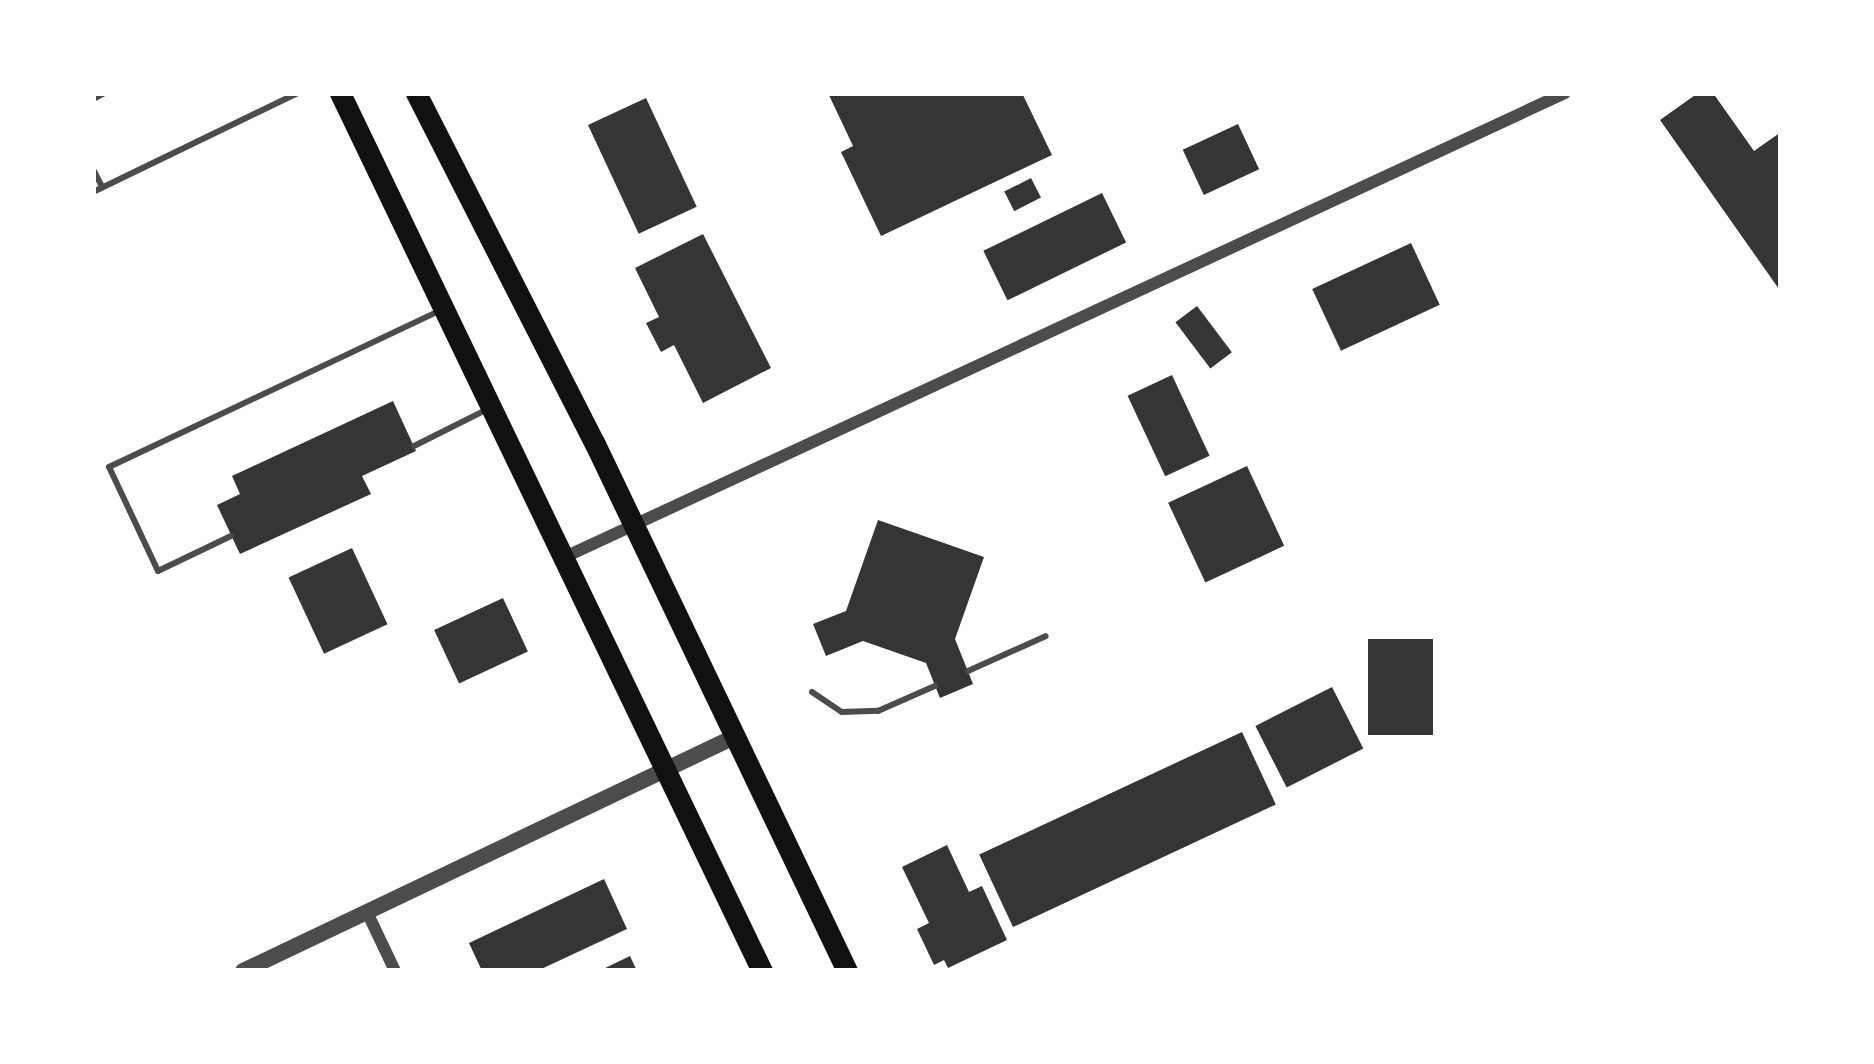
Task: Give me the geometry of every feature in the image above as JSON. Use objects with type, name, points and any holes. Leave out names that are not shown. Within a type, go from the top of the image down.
[{"type":"highway","points":[[340,93],[567,556],[762,971]]},
{"type":"highway","points":[[416,93],[634,525],[847,971]]},
{"type":"street","points":[[567,556],[1565,93]]},
{"type":"street","points":[[243,971],[734,737]]},
{"type":"street","points":[[367,912],[395,971]]},
{"type":"lane","points":[[93,99],[105,93]]},
{"type":"lane","points":[[93,192],[298,93]]},
{"type":"lane","points":[[93,169],[102,188]]},
{"type":"lane","points":[[231,536],[158,571],[110,467],[445,308]]},
{"type":"lane","points":[[414,446],[494,406]]},
{"type":"lane","points":[[968,671],[1046,636]]},
{"type":"lane","points":[[812,692],[842,712],[878,711],[935,686]]},
{"type":"building","points":[[828,93],[1022,93],[1052,155],[881,236],[841,152],[853,146]]},
{"type":"building","points":[[1698,93],[1713,93],[1754,151],[1781,132],[1781,292],[1660,120]]},
{"type":"building","points":[[646,98],[697,207],[639,234],[588,125]]},
{"type":"building","points":[[1238,124],[1259,169],[1204,195],[1183,150]]},
{"type":"building","points":[[1031,178],[1041,198],[1014,211],[1004,192]]},
{"type":"building","points":[[1102,193],[1126,242],[1007,300],[983,251]]},
{"type":"building","points":[[703,234],[771,368],[703,403],[674,345],[661,352],[646,323],[659,317],[635,268]]},
{"type":"building","points":[[1411,243],[1440,305],[1341,351],[1312,289]]},
{"type":"building","points":[[1197,306],[1232,352],[1210,369],[1175,322]]},
{"type":"building","points":[[1172,375],[1210,456],[1165,476],[1128,396]]},
{"type":"building","points":[[393,401],[416,451],[362,476],[371,494],[240,554],[217,505],[240,494],[232,476]]},
{"type":"building","points":[[1247,466],[1284,546],[1205,583],[1168,503]]},
{"type":"building","points":[[878,520],[984,557],[955,639],[973,684],[940,698],[926,663],[863,641],[826,656],[813,624],[846,611]]},
{"type":"building","points":[[352,548],[387,624],[324,654],[289,578]]},
{"type":"building","points":[[503,598],[528,651],[459,684],[434,630]]},
{"type":"building","points":[[1368,639],[1433,639],[1433,735],[1368,735]]},
{"type":"building","points":[[1332,687],[1363,748],[1287,788],[1255,726]]},
{"type":"building","points":[[1242,732],[1276,805],[1013,927],[979,855]]},
{"type":"building","points":[[947,845],[969,892],[982,886],[1007,940],[948,968],[944,960],[934,965],[917,929],[929,923],[902,867]]},
{"type":"building","points":[[604,879],[627,929],[537,971],[482,971],[469,943]]},
{"type":"building","points":[[630,956],[637,971],[599,971]]}]
